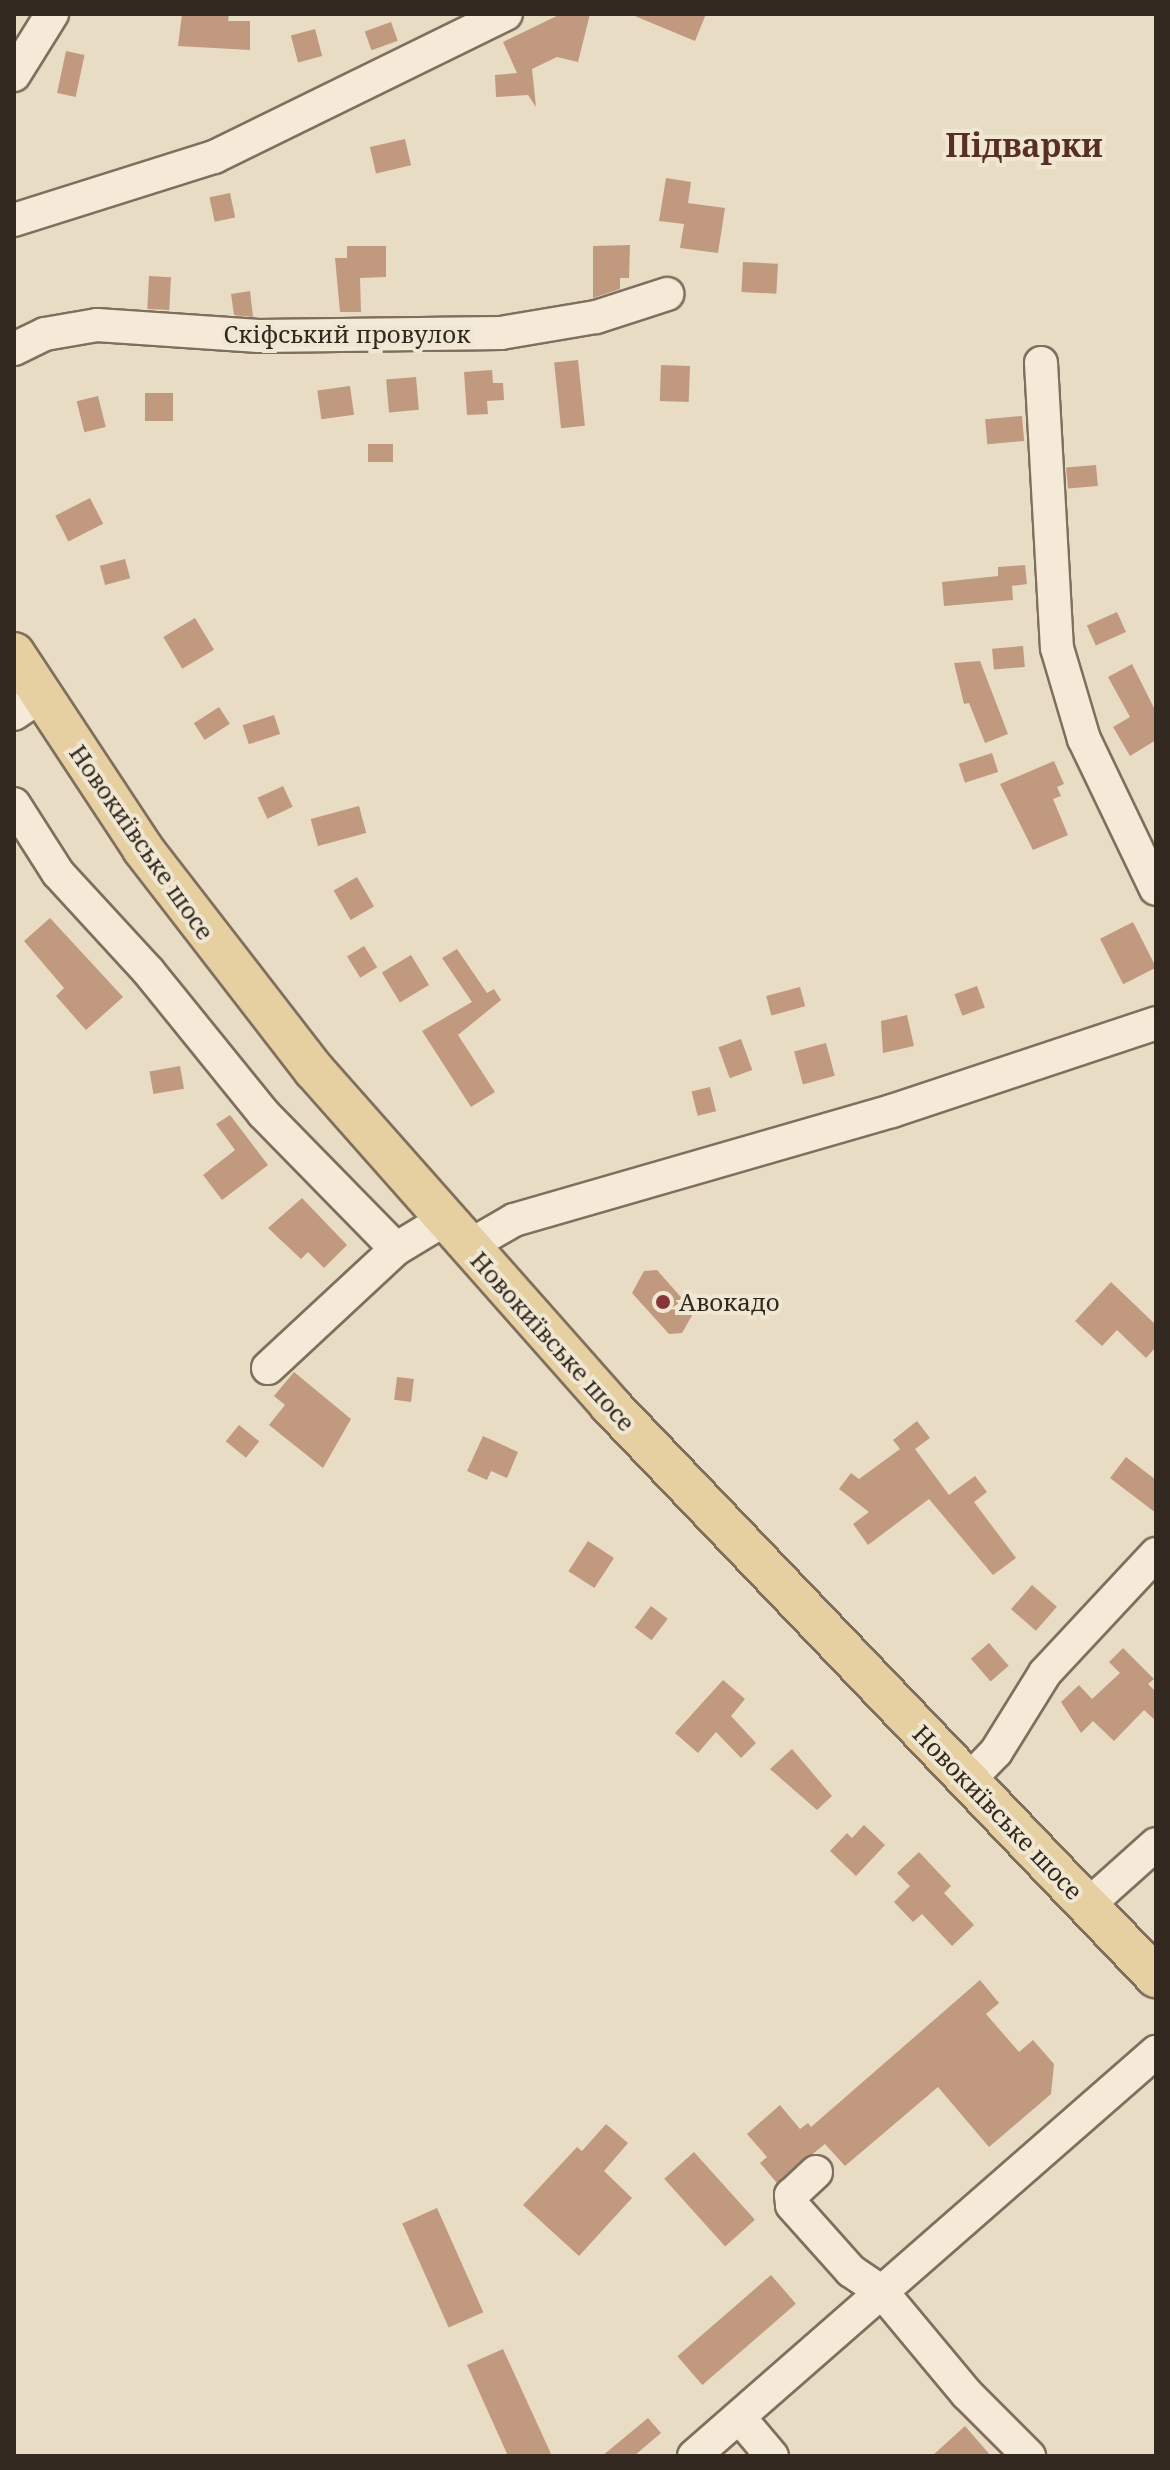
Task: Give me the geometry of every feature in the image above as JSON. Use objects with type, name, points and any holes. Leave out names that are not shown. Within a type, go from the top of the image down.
[{"type":"main road","name":"Новокиївське шосе","points":[[14,653],[28,705],[143,849],[249,991],[456,1234],[968,1781],[1156,1977]]},
{"type":"street","points":[[14,75],[52,14]]},
{"type":"street","points":[[14,220],[214,157],[506,14]]},
{"type":"street","name":"Скіфський провулок","points":[[20,345],[97,325],[259,336],[501,333],[584,320],[667,294]]},
{"type":"street","points":[[1041,363],[1057,648],[1084,739],[1156,889]]},
{"type":"street","points":[[14,804],[58,873],[149,972],[263,1113],[396,1249]]},
{"type":"street","points":[[268,1368],[396,1249],[514,1220],[892,1111],[1156,1023]]},
{"type":"street","points":[[968,1781],[996,1752],[1045,1673],[1156,1554]]},
{"type":"street","points":[[1088,1905],[1156,1844]]},
{"type":"street","points":[[694,2456],[1156,2052]]},
{"type":"street","points":[[816,2172],[794,2191],[790,2202],[842,2263],[882,2292],[967,2394],[1029,2456]]},
{"type":"street","points":[[739,2417],[772,2456]]},
{"type":"building","points":[[182,14],[229,14],[228,21],[250,21],[250,50],[178,46]]},
{"type":"building","points":[[561,14],[590,14],[578,62],[557,57],[532,69],[536,107],[528,95],[496,97],[495,75],[517,73],[503,42]]},
{"type":"building","points":[[630,14],[706,14],[695,41]]},
{"type":"building","points":[[391,22],[398,41],[372,50],[365,32]]},
{"type":"building","points":[[315,29],[322,56],[298,63],[291,35]]},
{"type":"building","points":[[66,51],[85,55],[76,97],[57,93]]},
{"type":"building","points":[[405,139],[411,165],[376,173],[370,147]]},
{"type":"building","points":[[666,178],[691,182],[688,203],[725,208],[718,253],[680,248],[684,224],[659,221]]},
{"type":"building","points":[[230,193],[235,217],[215,222],[209,197]]},
{"type":"building","points":[[630,245],[629,278],[620,278],[620,289],[593,298],[593,246]]},
{"type":"building","points":[[347,246],[386,246],[386,277],[360,278],[361,312],[340,312],[335,258],[347,258]]},
{"type":"building","points":[[743,262],[778,264],[776,294],[741,292]]},
{"type":"building","points":[[149,276],[171,277],[169,310],[147,309]]},
{"type":"building","points":[[250,291],[253,317],[234,315],[231,294]]},
{"type":"building","points":[[578,360],[585,426],[561,428],[554,363]]},
{"type":"building","points":[[661,365],[690,366],[689,402],[660,401]]},
{"type":"building","points":[[492,370],[493,383],[503,383],[504,400],[487,401],[488,414],[467,415],[464,372]]},
{"type":"building","points":[[416,377],[419,410],[389,412],[386,380]]},
{"type":"building","points":[[350,386],[354,415],[321,419],[317,391]]},
{"type":"building","points":[[145,393],[173,393],[173,421],[145,421]]},
{"type":"building","points":[[98,396],[106,427],[84,432],[77,401]]},
{"type":"building","points":[[1022,416],[1024,441],[987,444],[985,419]]},
{"type":"building","points":[[368,444],[393,444],[393,462],[368,462]]},
{"type":"building","points":[[1096,465],[1098,486],[1068,489],[1066,468]]},
{"type":"building","points":[[90,498],[103,524],[68,542],[55,516]]},
{"type":"building","points":[[125,559],[130,578],[105,585],[100,566]]},
{"type":"building","points":[[1025,565],[1027,584],[1012,586],[1013,600],[944,606],[942,582],[998,576],[998,567]]},
{"type":"building","points":[[1117,612],[1126,632],[1096,646],[1087,625]]},
{"type":"building","points":[[195,618],[214,650],[182,669],[163,637]]},
{"type":"building","points":[[1023,646],[1025,667],[994,670],[992,649]]},
{"type":"building","points":[[980,661],[1008,734],[985,743],[969,703],[964,704],[954,663]]},
{"type":"building","points":[[1132,664],[1156,712],[1156,740],[1130,756],[1113,727],[1130,717],[1108,677]]},
{"type":"building","points":[[219,707],[230,724],[205,740],[194,723]]},
{"type":"building","points":[[274,715],[280,734],[249,744],[243,725]]},
{"type":"building","points":[[992,753],[998,772],[965,783],[959,764]]},
{"type":"building","points":[[1054,761],[1064,784],[1057,787],[1061,796],[1053,799],[1068,835],[1033,850],[1000,784]]},
{"type":"building","points":[[283,786],[293,807],[267,819],[258,798]]},
{"type":"building","points":[[359,806],[366,833],[318,846],[311,819]]},
{"type":"building","points":[[357,877],[374,906],[351,920],[334,891]]},
{"type":"building","points":[[50,918],[123,997],[86,1030],[56,996],[64,988],[24,941]]},
{"type":"building","points":[[1133,922],[1156,968],[1123,984],[1100,939]]},
{"type":"building","points":[[364,946],[377,967],[360,978],[347,957]]},
{"type":"building","points":[[457,949],[487,993],[494,989],[501,1000],[458,1035],[495,1092],[471,1107],[422,1031],[472,1002],[442,958]]},
{"type":"building","points":[[411,955],[429,985],[400,1003],[382,973]]},
{"type":"building","points":[[977,986],[985,1008],[962,1016],[954,994]]},
{"type":"building","points":[[800,987],[805,1006],[771,1015],[766,996]]},
{"type":"building","points":[[907,1015],[914,1046],[883,1053],[881,1021]]},
{"type":"building","points":[[741,1039],[752,1070],[730,1078],[718,1047]]},
{"type":"building","points":[[826,1043],[835,1076],[803,1084],[794,1052]]},
{"type":"building","points":[[180,1066],[184,1089],[153,1094],[149,1071]]},
{"type":"building","points":[[710,1087],[716,1111],[698,1116],[692,1092]]},
{"type":"building","points":[[230,1115],[268,1165],[222,1200],[203,1175],[235,1150],[216,1124]]},
{"type":"building","points":[[302,1198],[347,1245],[324,1268],[308,1252],[301,1259],[268,1228]]},
{"type":"building","points":[[657,1270],[694,1312],[682,1333],[669,1334],[632,1293],[644,1271]]},
{"type":"building","points":[[1111,1282],[1156,1325],[1156,1347],[1146,1358],[1117,1330],[1102,1346],[1075,1321]]},
{"type":"building","points":[[294,1372],[351,1419],[323,1468],[269,1425],[285,1405],[274,1396]]},
{"type":"building","points":[[397,1377],[414,1379],[411,1402],[394,1400]]},
{"type":"building","points":[[917,1421],[930,1438],[915,1449],[949,1495],[975,1476],[987,1492],[974,1502],[1016,1558],[993,1575],[929,1499],[868,1545],[853,1524],[869,1512],[839,1489],[851,1473],[859,1479],[900,1449],[893,1440]]},
{"type":"building","points":[[239,1425],[259,1441],[246,1458],[226,1441]]},
{"type":"building","points":[[483,1436],[518,1452],[507,1478],[491,1471],[487,1480],[467,1471]]},
{"type":"building","points":[[1126,1457],[1156,1480],[1156,1513],[1110,1478]]},
{"type":"building","points":[[588,1541],[614,1558],[594,1588],[568,1571]]},
{"type":"building","points":[[1032,1585],[1057,1607],[1036,1631],[1011,1609]]},
{"type":"building","points":[[651,1606],[668,1619],[652,1640],[635,1628]]},
{"type":"building","points":[[989,1643],[1009,1666],[991,1681],[971,1659]]},
{"type":"building","points":[[1123,1648],[1154,1679],[1148,1684],[1156,1692],[1156,1721],[1144,1710],[1114,1741],[1093,1721],[1081,1733],[1061,1702],[1079,1685],[1092,1699],[1120,1673],[1109,1662]]},
{"type":"building","points":[[723,1680],[745,1699],[731,1716],[756,1743],[741,1758],[716,1732],[698,1753],[675,1733]]},
{"type":"building","points":[[792,1749],[832,1796],[817,1810],[770,1769]]},
{"type":"building","points":[[864,1825],[885,1845],[856,1876],[830,1851],[847,1833],[852,1838]]},
{"type":"building","points":[[919,1852],[951,1886],[944,1893],[974,1925],[952,1946],[922,1914],[913,1922],[894,1902],[910,1886],[897,1873]]},
{"type":"building","points":[[980,1980],[999,2003],[986,2014],[1019,2052],[1033,2040],[1054,2064],[1051,2094],[989,2147],[938,2087],[845,2166],[825,2144],[777,2183],[760,2163],[767,2157],[747,2134],[780,2105],[800,2129],[808,2123],[811,2127]]},
{"type":"building","points":[[606,2124],[628,2143],[604,2171],[632,2198],[579,2256],[523,2205],[577,2147],[582,2151]]},
{"type":"building","points":[[694,2152],[755,2220],[725,2246],[664,2179]]},
{"type":"building","points":[[437,2208],[483,2312],[449,2328],[402,2223]]},
{"type":"building","points":[[771,2275],[796,2304],[702,2385],[677,2356]]},
{"type":"building","points":[[503,2349],[552,2456],[508,2456],[467,2365]]},
{"type":"building","points":[[648,2418],[661,2433],[634,2456],[602,2456]]},
{"type":"building","points":[[965,2426],[991,2456],[932,2456]]},
{"type":"place","name":"Авокадо","points":[[663,1302]]},
{"type":"district","name":"Підварки","points":[[1024,145]]}]
